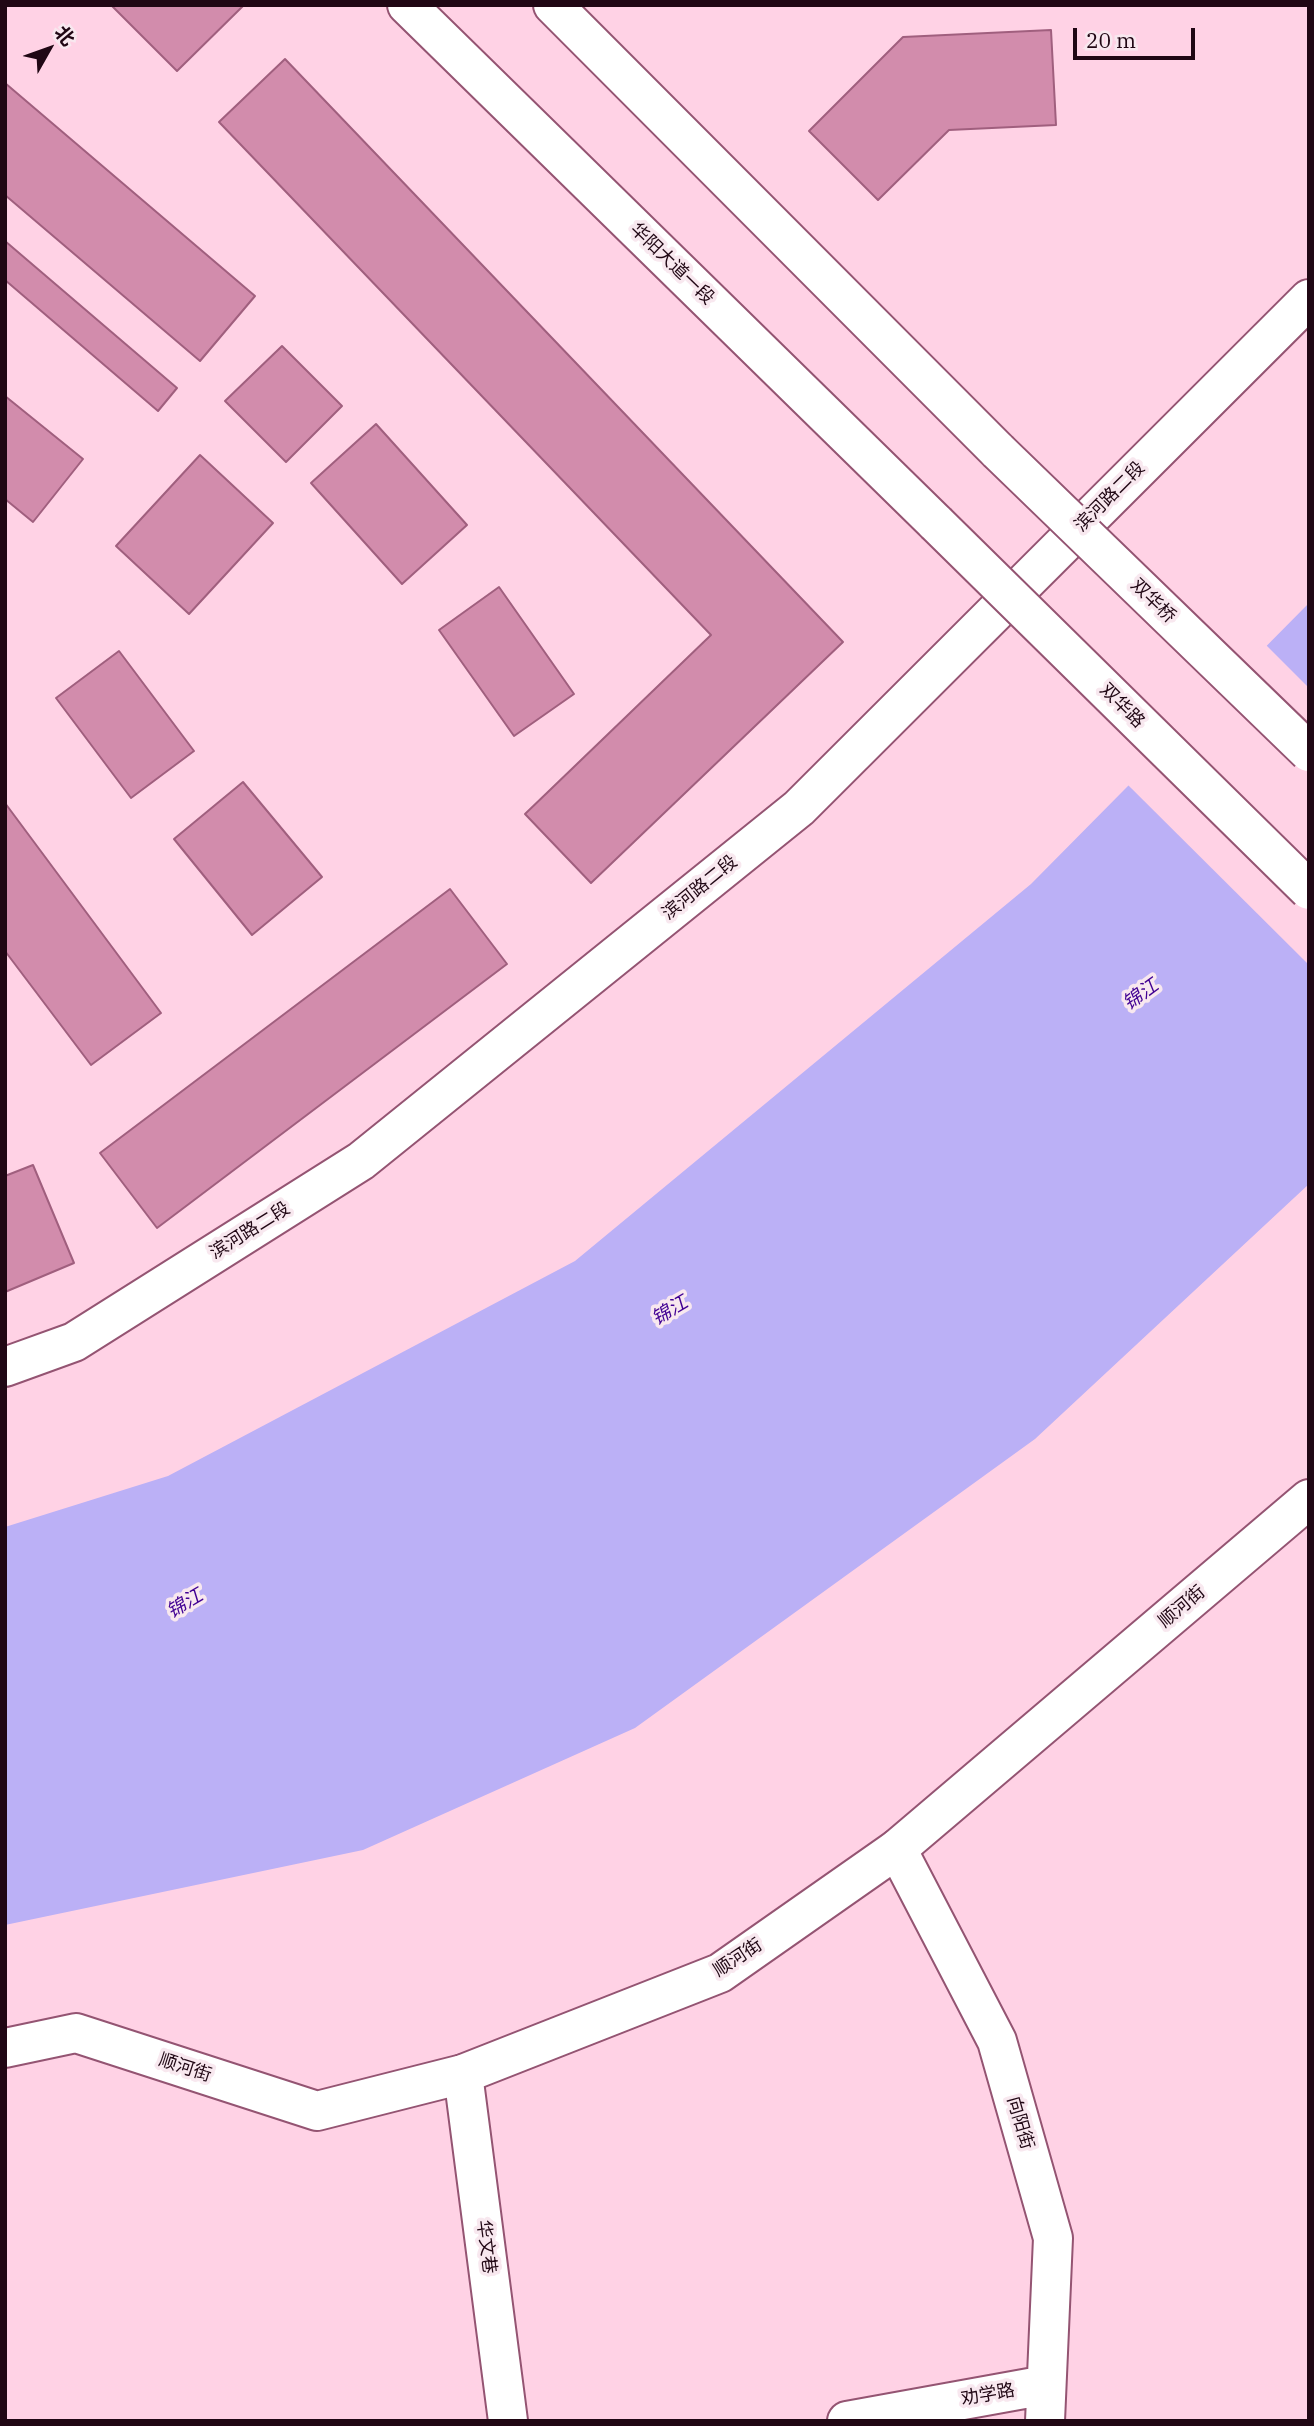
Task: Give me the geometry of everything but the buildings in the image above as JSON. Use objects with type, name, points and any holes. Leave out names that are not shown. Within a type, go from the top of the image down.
[{"type":"street","name":"华阳大道一段","points":[[407,5],[936,523]]},
{"type":"street","name":"双华桥","points":[[553,5],[998,451],[1309,752]]},
{"type":"street","name":"滨河路二段","points":[[5,1367],[74,1342],[361,1161],[799,808],[1309,299]]},
{"type":"street","name":"双华路","points":[[936,523],[1309,890]]},
{"type":"street","name":"顺河街","points":[[5,2048],[76,2033],[317,2111],[463,2074],[720,1973],[897,1849],[1309,1499]]},
{"type":"street","name":"向阳街","points":[[897,1849],[997,2041],[1053,2238],[1046,2403]]},
{"type":"street","name":"华文巷","points":[[463,2074],[508,2421]]},
{"type":"street","name":"劝学路","points":[[846,2421],[1046,2403]]},
{"type":"water","name":"锦江","points":[[1309,603],[1309,1184],[1035,1439],[635,1728],[363,1850],[5,1925],[5,1527],[168,1476],[575,1261],[1031,884]]},
{"type":"pier","points":[[1264,643],[1309,688],[1309,965],[1126,783]]}]
